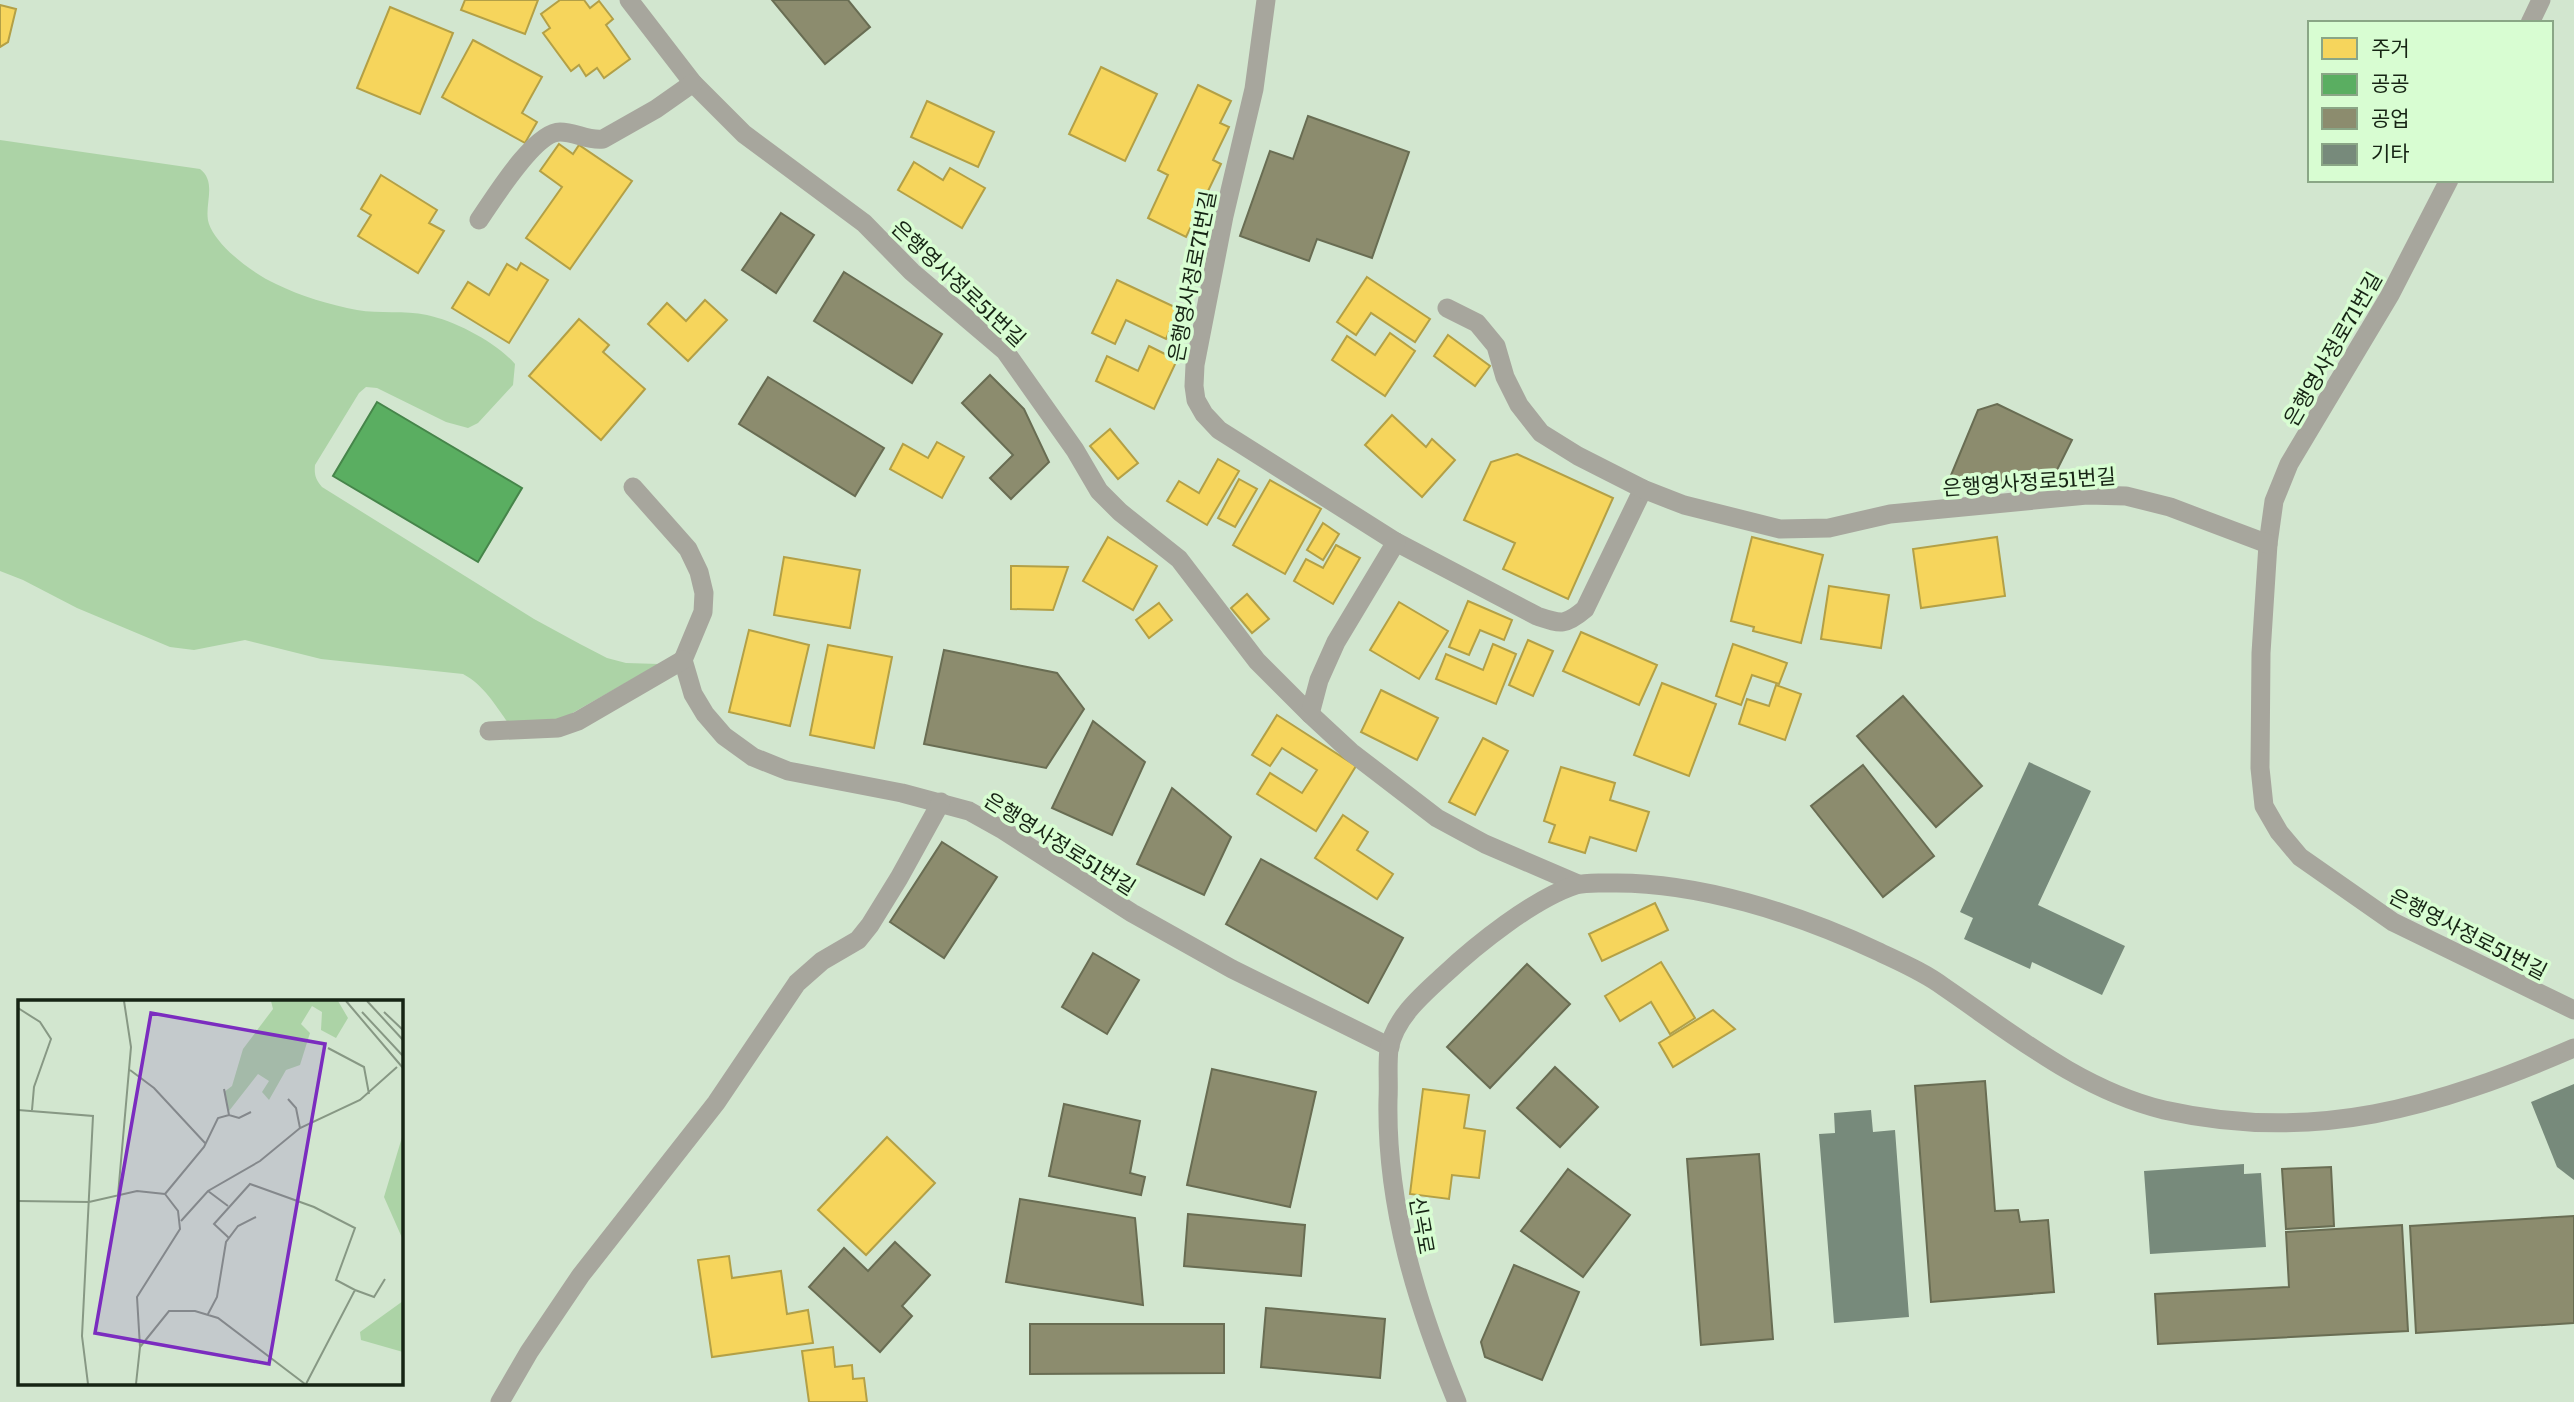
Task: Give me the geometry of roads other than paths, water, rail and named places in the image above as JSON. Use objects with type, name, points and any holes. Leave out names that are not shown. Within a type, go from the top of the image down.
[{"type":"lane","name":"은행영사정로51번길","points":[[629,0],[693,83],[744,134],[864,223],[912,272],[1004,351],[1075,450],[1100,491],[1120,512],[1179,559],[1257,661],[1310,714],[1351,752],[1437,818],[1485,844],[1578,884],[1643,882],[1777,911],[1820,926],[1931,979],[2020,1042],[2119,1095],[2163,1109],[2237,1122],[2298,1123],[2371,1115],[2465,1092],[2574,1048]]},
{"type":"lane","name":"은행영사정로71번길","points":[[1266,0],[1254,89],[1224,216],[1199,341],[1194,386],[1196,400],[1204,414],[1219,430],[1396,542],[1536,617],[1556,622],[1571,621],[1585,609],[1643,489]]},
{"type":"lane","points":[[2531,21],[2541,0]]},
{"type":"lane","points":[[478,220],[542,139],[557,132],[595,140],[612,136],[693,83]]},
{"type":"lane","name":"은행영사정로71번길","points":[[2268,544],[2274,500],[2289,464],[2390,295],[2448,182]]},
{"type":"lane","name":"은행영사정로51번길","points":[[1447,308],[1477,323],[1496,346],[1505,377],[1518,405],[1541,433],[1578,456],[1643,489],[1684,505],[1780,529],[1829,528],[1890,514],[2087,495],[2126,496],[2170,507],[2268,544],[2261,653],[2260,768],[2264,806],[2279,832],[2300,857],[2393,922],[2574,1010]]},
{"type":"lane","points":[[489,731],[558,728],[578,721],[683,660],[703,612],[704,593],[699,572],[688,549],[633,487]]},
{"type":"lane","points":[[1310,714],[1318,680],[1336,642],[1396,542]]},
{"type":"lane","name":"은행영사정로51번길","points":[[683,660],[694,694],[705,714],[724,736],[754,757],[788,771],[941,802],[970,811],[1132,913],[1232,969],[1390,1047],[1401,1020],[1418,999],[1451,968],[1507,923],[1578,884]]},
{"type":"lane","points":[[500,1402],[529,1352],[580,1275],[716,1103],[797,983],[822,961],[858,940],[870,925],[941,802]]},
{"type":"lane","name":"신곡로","points":[[1390,1047],[1388,1124],[1397,1210],[1410,1271],[1429,1335],[1457,1402]]}]
